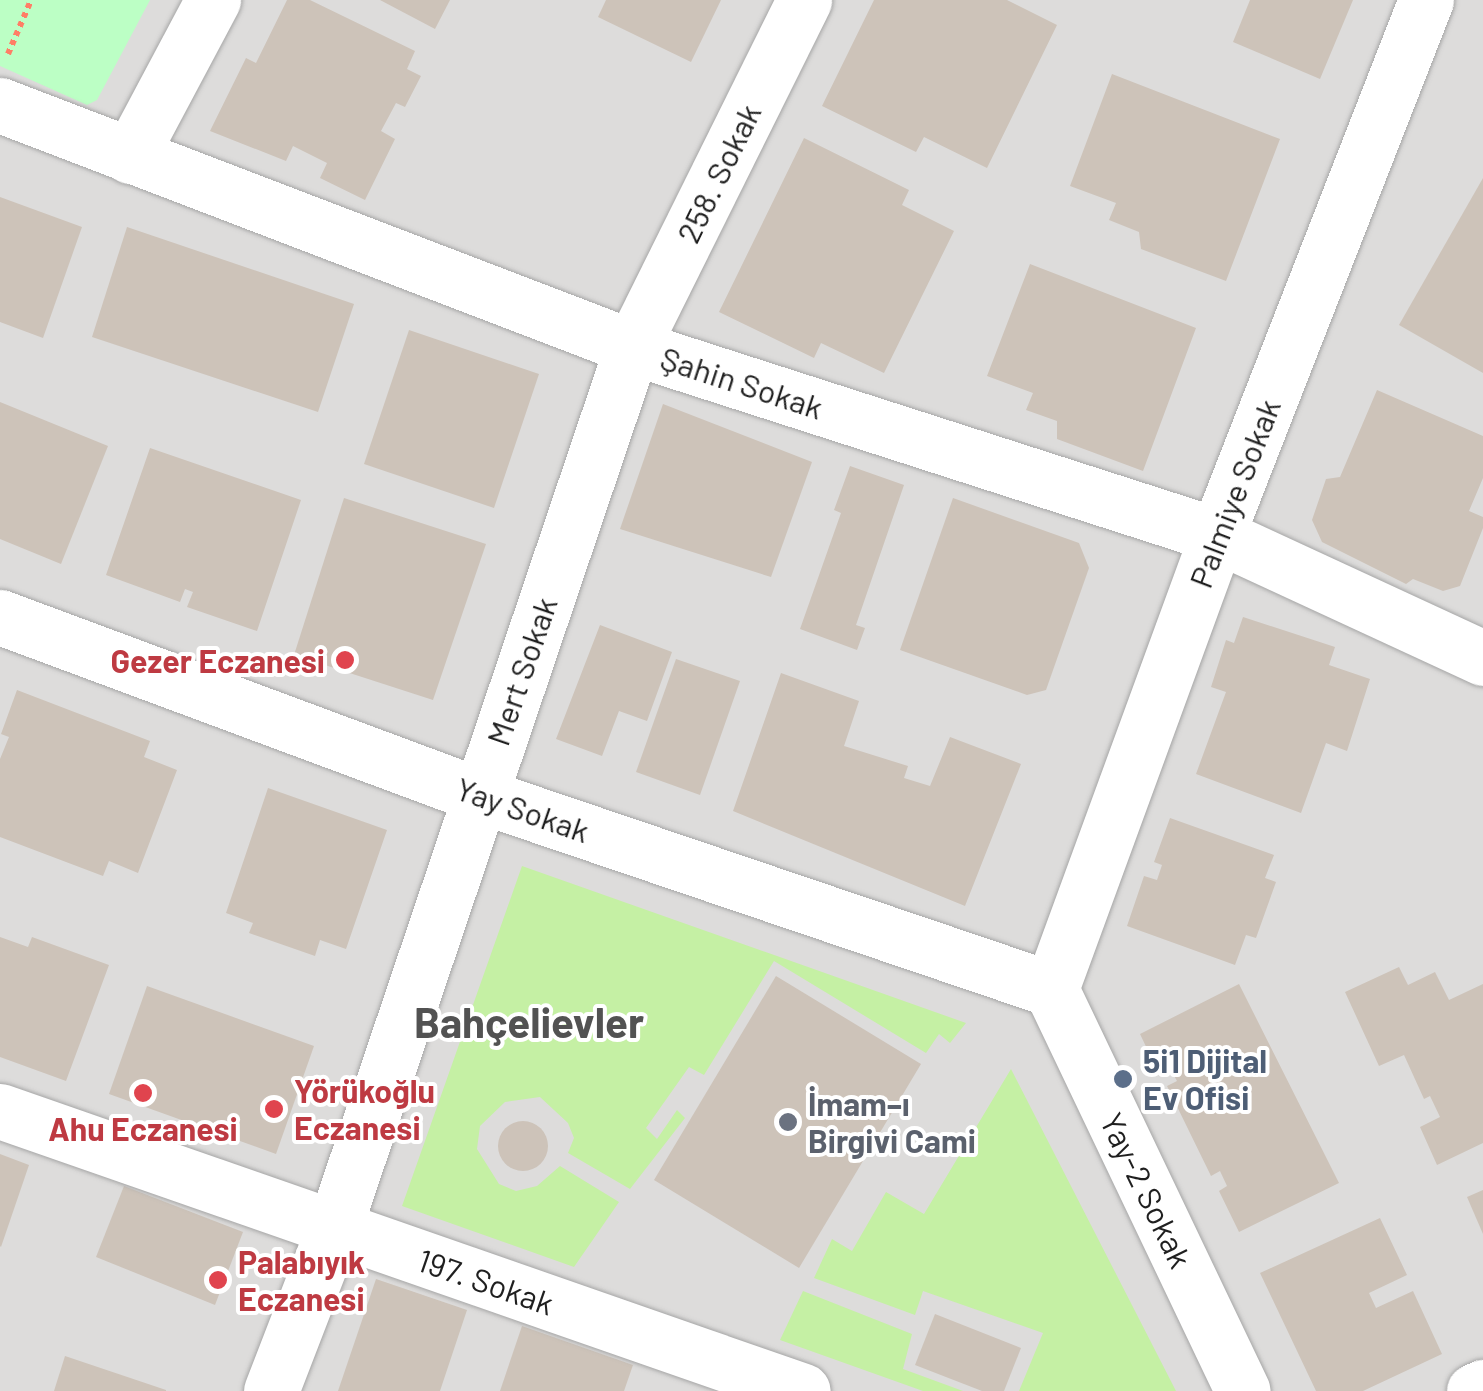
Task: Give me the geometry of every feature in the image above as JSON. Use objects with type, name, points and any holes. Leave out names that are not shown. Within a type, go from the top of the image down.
[{"type":"street","points":[[130,156],[213,0]]},
{"type":"street","name":"258. Sokak","points":[[632,346],[804,0]]},
{"type":"street","name":"Palmiye Sokak","points":[[1050,989],[1217,535],[1426,0]]},
{"type":"street","name":"Şahin Sokak","points":[[1,86],[130,156],[632,346],[1217,535],[1483,658]]},
{"type":"street","name":"Mert Sokak","points":[[271,1391],[334,1228],[632,346]]},
{"type":"street","name":"Yay Sokak","points":[[0,617],[479,795],[1050,989]]},
{"type":"street","name":"Yay-2 Sokak","points":[[1050,989],[1242,1391]]},
{"type":"street","name":"197. Sokak","points":[[0,1111],[803,1391]]},
{"type":"street","points":[[1474,1391],[1483,1387]]},
{"type":"path","points":[[1,86],[31,0]]},
{"type":"shaded area","points":[[0,0],[1483,0],[1483,1391],[0,1391]]},
{"type":"green space","points":[[0,0],[150,0],[97,100],[87,105],[0,66]]},
{"type":"green space","points":[[522,866],[966,1023],[950,1043],[939,1034],[926,1053],[774,961],[704,1075],[689,1067],[646,1128],[657,1139],[677,1110],[685,1118],[630,1189],[568,1153],[574,1138],[568,1123],[540,1097],[505,1102],[480,1126],[477,1149],[499,1184],[516,1191],[537,1186],[560,1166],[619,1202],[574,1267],[402,1206]]},
{"type":"green space","points":[[1011,1069],[1176,1391],[1019,1391],[1043,1333],[923,1291],[915,1315],[814,1278],[832,1239],[852,1251],[886,1192],[924,1214]]},
{"type":"green space","points":[[803,1291],[912,1334],[903,1369],[963,1391],[923,1391],[780,1340]]},
{"type":"building","points":[[287,0],[310,0],[415,51],[407,69],[421,76],[405,107],[396,103],[381,131],[395,139],[365,200],[320,178],[327,163],[293,146],[286,161],[210,131],[246,58],[256,63]]},
{"type":"building","points":[[380,0],[450,0],[435,29]]},
{"type":"building","points":[[606,0],[721,0],[691,62],[598,17]]},
{"type":"building","points":[[874,0],[1007,0],[1057,25],[987,168],[924,137],[916,152],[822,106]]},
{"type":"building","points":[[1250,0],[1353,0],[1320,79],[1233,42]]},
{"type":"building","points":[[1112,74],[1280,139],[1226,281],[1141,249],[1139,232],[1109,220],[1116,203],[1070,186]]},
{"type":"building","points":[[804,138],[909,190],[902,205],[954,231],[884,373],[821,343],[814,358],[719,312]]},
{"type":"building","points":[[1483,178],[1483,373],[1399,325]]},
{"type":"building","points":[[0,197],[82,227],[43,338],[0,322]]},
{"type":"building","points":[[127,227],[354,304],[318,412],[92,337]]},
{"type":"building","points":[[1030,264],[1196,328],[1143,471],[1057,439],[1057,421],[1026,410],[1033,393],[987,376]]},
{"type":"building","points":[[409,330],[539,374],[494,508],[364,464]]},
{"type":"building","points":[[1377,390],[1483,436],[1483,478],[1469,511],[1483,517],[1483,528],[1460,586],[1443,591],[1413,579],[1406,584],[1322,542],[1312,520],[1326,479],[1340,477]]},
{"type":"building","points":[[0,402],[108,446],[61,564],[0,539]]},
{"type":"building","points":[[663,404],[812,462],[771,577],[620,529]]},
{"type":"building","points":[[150,448],[301,500],[257,631],[187,607],[193,592],[185,589],[180,602],[106,575]]},
{"type":"building","points":[[850,466],[904,485],[856,625],[865,628],[857,650],[800,629],[841,513],[834,510]]},
{"type":"building","points":[[344,498],[486,544],[433,700],[294,655]]},
{"type":"building","points":[[953,498],[1079,543],[1089,568],[1046,690],[1027,695],[900,650]]},
{"type":"building","points":[[1243,617],[1335,647],[1329,665],[1370,679],[1347,751],[1326,743],[1301,813],[1196,774],[1226,692],[1211,687],[1226,640],[1234,643]]},
{"type":"building","points":[[600,625],[672,652],[647,721],[619,711],[602,756],[556,739]]},
{"type":"building","points":[[676,659],[740,681],[700,795],[636,772]]},
{"type":"building","points":[[781,673],[859,701],[844,746],[908,766],[904,778],[930,786],[950,737],[1021,764],[965,906],[733,811]]},
{"type":"building","points":[[17,690],[150,741],[144,757],[177,770],[138,873],[109,861],[103,876],[0,837],[0,759],[9,737],[1,734]]},
{"type":"building","points":[[268,788],[387,830],[346,949],[320,940],[315,956],[249,933],[253,923],[226,913]]},
{"type":"building","points":[[1170,818],[1274,855],[1265,878],[1276,882],[1256,938],[1246,935],[1235,965],[1127,926],[1144,876],[1157,880],[1162,865],[1154,862]]},
{"type":"building","points":[[0,937],[28,947],[32,937],[109,965],[66,1081],[0,1057]]},
{"type":"building","points":[[1399,967],[1408,985],[1435,972],[1449,1000],[1483,984],[1483,1143],[1437,1165],[1420,1127],[1440,1117],[1430,1096],[1424,1099],[1404,1055],[1379,1066],[1345,992]]},
{"type":"building","name":"İmam–ı Birgivi Cami","points":[[776,976],[921,1064],[799,1268],[654,1180]]},
{"type":"building","points":[[1239,984],[1339,1183],[1239,1232],[1219,1191],[1227,1186],[1220,1171],[1211,1176],[1167,1086],[1177,1081],[1171,1070],[1160,1076],[1140,1034]]},
{"type":"building","points":[[147,986],[314,1046],[276,1154],[109,1094]]},
{"type":"building","points":[[523,1121],[541,1128],[548,1146],[541,1164],[523,1171],[505,1164],[498,1146],[505,1128]]},
{"type":"building","points":[[0,1154],[29,1165],[1,1247],[0,1246]]},
{"type":"building","points":[[124,1186],[243,1232],[215,1305],[96,1257]]},
{"type":"building","points":[[1483,1190],[1483,1234],[1467,1197]]},
{"type":"building","points":[[1380,1218],[1407,1275],[1369,1293],[1376,1308],[1413,1291],[1442,1354],[1363,1391],[1316,1391],[1260,1273]]},
{"type":"building","points":[[376,1279],[467,1310],[440,1391],[338,1391]]},
{"type":"building","points":[[935,1314],[1021,1348],[1004,1391],[982,1391],[915,1365]]},
{"type":"building","points":[[522,1326],[633,1365],[624,1391],[500,1391]]},
{"type":"building","points":[[65,1356],[166,1390],[166,1391],[54,1391]]},
{"type":"place","name":"Gezer Eczanesi","points":[[345,660]]},
{"type":"place","name":"5i1 Dijital Ev Ofisi","points":[[1123,1079]]},
{"type":"place","name":"Ahu Eczanesi","points":[[143,1093]]},
{"type":"place","name":"Yörükoğlu Eczanesi","points":[[274,1109]]},
{"type":"place","name":"İmam–ı Birgivi Cami","points":[[788,1122]]},
{"type":"place","name":"Palabıyık Eczanesi","points":[[218,1280]]},
{"type":"district","name":"Bahçelievler","points":[[529,1021]]}]
